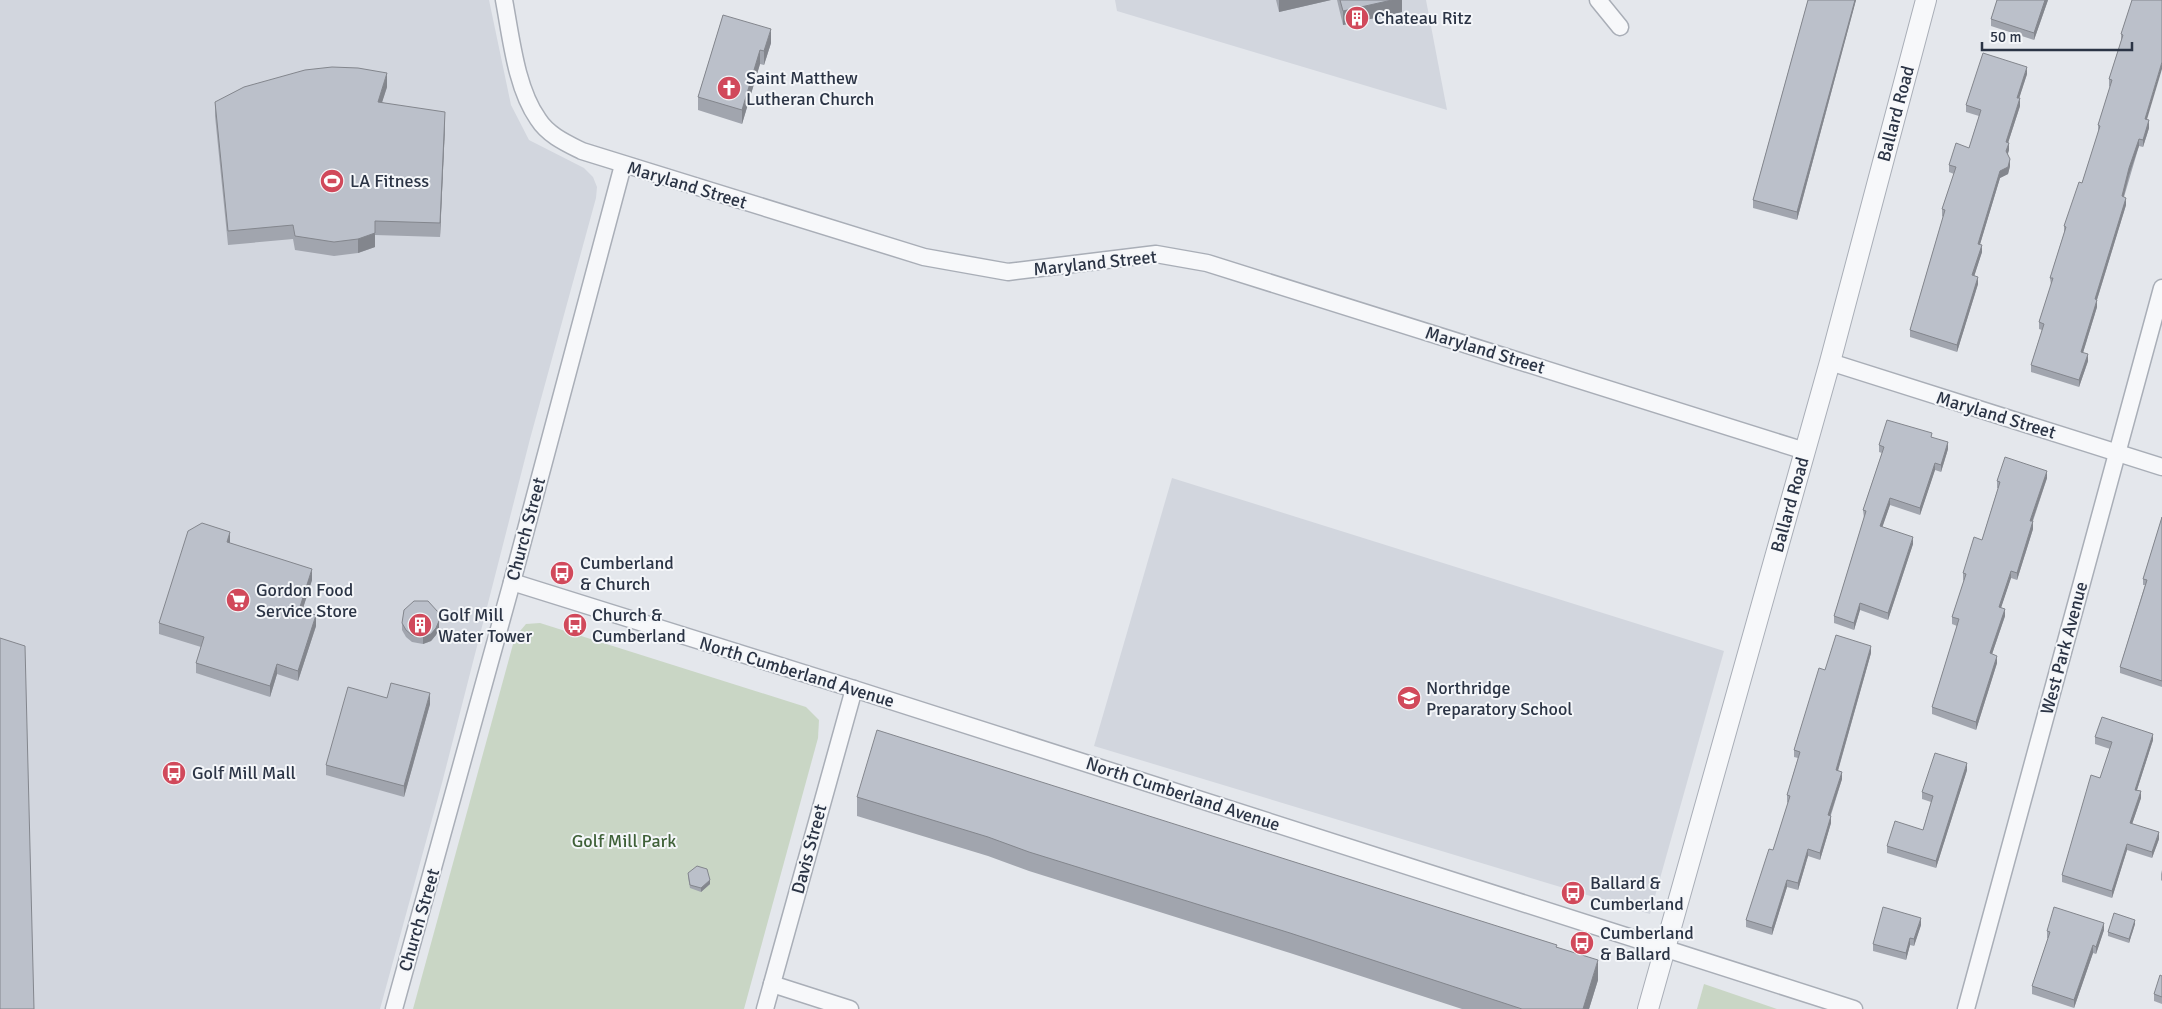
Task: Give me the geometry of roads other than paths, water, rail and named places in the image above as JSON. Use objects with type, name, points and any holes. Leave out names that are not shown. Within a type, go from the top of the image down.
[{"type":"street","name":"Maryland Street","points":[[504,0],[521,80],[538,120],[558,139],[582,151],[896,250],[924,257],[1008,272],[1156,254],[1207,263],[1805,451]]},
{"type":"street","points":[[1598,0],[1620,27]]},
{"type":"street","name":"Ballard Road","points":[[1648,1009],[1830,362],[1926,0]]},
{"type":"street","name":"Church Street","points":[[394,1009],[512,582],[623,165]]},
{"type":"street","name":"West Park Avenue","points":[[1966,1009],[2162,288]]},
{"type":"street","name":"Maryland Street","points":[[1830,362],[2162,467]]},
{"type":"street","name":"North Cumberland Avenue","points":[[512,582],[854,689],[1854,1009]]},
{"type":"street","name":"Davis Street","points":[[765,1009],[854,689]]},
{"type":"street","points":[[772,984],[850,1009]]},
{"type":"place","name":"Chateau Ritz","points":[[1357,18]]},
{"type":"place","name":"Saint Matthew Lutheran Church","points":[[729,88]]},
{"type":"place","name":"LA Fitness","points":[[332,181]]},
{"type":"place","name":"Cumberland & Church","points":[[562,573]]},
{"type":"place","name":"Gordon Food Service Store","points":[[238,600]]},
{"type":"place","name":"Golf Mill Water Tower","points":[[420,625]]},
{"type":"place","name":"Church & Cumberland","points":[[575,625]]},
{"type":"place","name":"Northridge Preparatory School","points":[[1409,698]]},
{"type":"place","name":"Golf Mill Mall","points":[[174,773]]},
{"type":"place","name":"Ballard & Cumberland","points":[[1573,893]]},
{"type":"place","name":"Cumberland & Ballard","points":[[1582,943]]},
{"type":"park label","name":"Golf Mill Park","points":[[624,841]]}]
